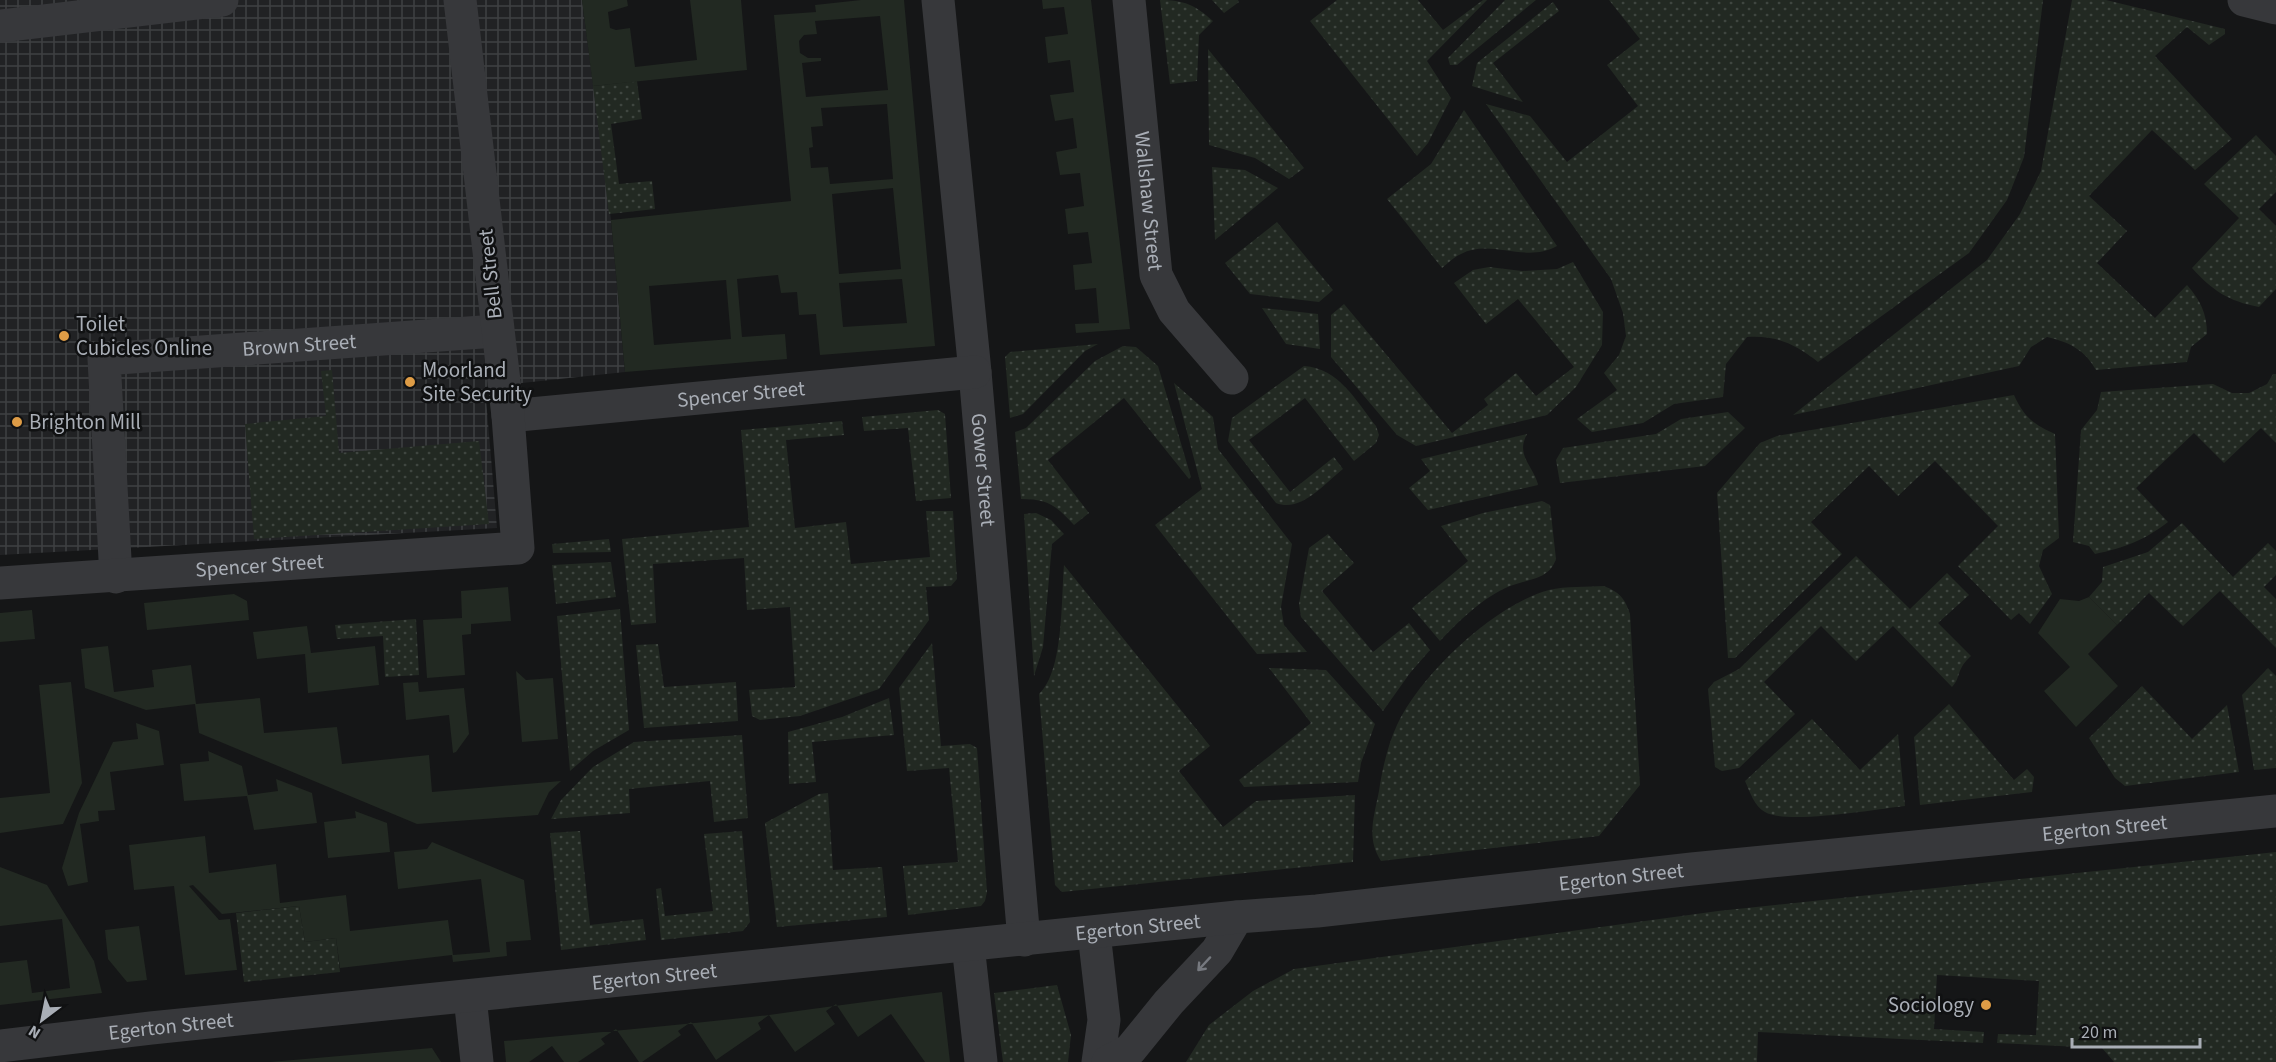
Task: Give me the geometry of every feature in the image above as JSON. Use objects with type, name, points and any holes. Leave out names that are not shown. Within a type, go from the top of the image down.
[{"type":"street","name":"Bell Street","points":[[460,0],[507,416],[518,548]]},
{"type":"street","name":"Gower Street","points":[[938,0],[975,372],[1024,940]]},
{"type":"street","name":"Wallshaw Street","points":[[1129,0],[1156,275],[1174,310],[1232,378]]},
{"type":"street","points":[[2244,0],[2276,8]]},
{"type":"street","points":[[0,26],[201,1]]},
{"type":"street","name":"Brown Street","points":[[116,577],[104,359],[496,331]]},
{"type":"street","name":"Spencer Street","points":[[507,416],[975,372]]},
{"type":"street","name":"Spencer Street","points":[[0,584],[518,548]]},
{"type":"street","name":"Egerton Street","points":[[0,1046],[151,1028],[1094,933],[1237,916],[1317,911],[1692,869],[2276,811]]},
{"type":"street","points":[[1108,1062],[1130,1050],[1169,1002],[1217,951],[1237,916]]},
{"type":"street","points":[[1094,933],[1104,1020],[1098,1062]]},
{"type":"street","points":[[968,945],[981,1062]]},
{"type":"street","points":[[470,997],[477,1062]]},
{"type":"shaded area","points":[[0,0],[582,0],[611,220],[625,372],[485,387],[497,528],[0,555]]},
{"type":"shaded area","points":[[582,0],[627,0],[628,6],[608,12],[610,28],[616,30],[630,28],[635,67],[697,60],[690,0],[741,0],[747,70],[593,86]]},
{"type":"shaded area","points":[[861,0],[904,0],[935,346],[820,355],[816,314],[799,315],[797,292],[781,293],[778,275],[737,279],[742,337],[785,334],[787,359],[625,372],[611,220],[791,201],[774,15],[816,12],[815,5]],"holes":[[[880,16],[888,90],[806,97],[802,63],[821,61],[821,58],[808,58],[800,53],[799,41],[804,35],[817,34],[815,21]],[[887,104],[893,179],[830,184],[828,167],[811,168],[809,148],[813,147],[811,127],[823,126],[821,108]],[[893,188],[901,269],[839,274],[832,194]],[[902,279],[907,323],[843,327],[839,283]],[[726,280],[731,339],[654,345],[649,286]]]},
{"type":"shaded area","points":[[1042,0],[1091,0],[1130,329],[1076,333],[1075,324],[1099,323],[1096,288],[1075,290],[1073,265],[1092,263],[1088,232],[1068,234],[1065,209],[1084,206],[1080,173],[1060,175],[1056,152],[1077,148],[1073,118],[1055,121],[1050,95],[1074,92],[1070,60],[1048,63],[1045,37],[1068,34],[1064,7],[1043,9]]},
{"type":"shaded area","points":[[1160,0],[1189,4],[1213,21],[1199,35],[1197,81],[1170,84]]},
{"type":"shaded area","points":[[1212,0],[1238,0],[1239,2],[1224,13]]},
{"type":"shaded area","points":[[1337,0],[1418,0],[1443,30],[1483,0],[1487,0],[1427,61],[1451,98],[1428,143],[1417,156],[1310,21]]},
{"type":"shaded area","points":[[1505,0],[1536,0],[1457,65],[1450,65],[1448,58]]},
{"type":"shaded area","points":[[1609,0],[2043,0],[2024,157],[2007,200],[1969,253],[1818,362],[1785,342],[1776,339],[1747,337],[1726,364],[1723,397],[1674,404],[1643,423],[1592,432],[1577,419],[1617,390],[1604,373],[1619,355],[1626,336],[1623,313],[1611,279],[1486,104],[1530,116],[1567,162],[1638,106],[1607,65],[1640,39]]},
{"type":"shaded area","points":[[2072,0],[2106,0],[2225,29],[2225,34],[2209,45],[2187,27],[2155,56],[2232,139],[2195,170],[2152,130],[2089,196],[2127,231],[2097,263],[2155,318],[2187,285],[2202,307],[2207,334],[2191,347],[2187,362],[2096,370],[2087,357],[2076,348],[2047,337],[2031,347],[2019,366],[1793,415],[1987,260],[2020,214],[2041,171]]},
{"type":"shaded area","points":[[1553,2],[1559,11],[1493,63],[1523,102],[1472,86],[1477,63]]},
{"type":"shaded area","points":[[1208,49],[1304,168],[1289,179],[1255,158],[1209,145]]},
{"type":"shaded area","points":[[637,81],[642,119],[611,124],[619,184],[652,181],[655,209],[609,214],[593,86]]},
{"type":"shaded area","points":[[1464,110],[1557,246],[1533,253],[1496,249],[1472,250],[1456,257],[1442,268],[1387,199],[1431,164]]},
{"type":"shaded area","points":[[2256,135],[2276,156],[2276,192],[2259,209],[2276,226],[2276,289],[2259,307],[2238,302],[2222,294],[2192,268],[2239,218],[2204,184]]},
{"type":"shaded area","points":[[1212,167],[1245,170],[1278,188],[1215,240]]},
{"type":"shaded area","points":[[1277,222],[1333,290],[1319,302],[1250,294],[1225,263]]},
{"type":"shaded area","points":[[1573,262],[1603,312],[1602,345],[1576,387],[1547,415],[1416,446],[1397,435],[1331,357],[1331,315],[1344,304],[1452,433],[1488,405],[1484,399],[1516,373],[1536,396],[1574,367],[1518,299],[1486,324],[1454,283],[1473,270],[1489,267],[1522,271],[1557,269]]},
{"type":"shaded area","points":[[1262,308],[1318,314],[1320,349],[1286,344]]},
{"type":"shaded area","points":[[1098,344],[1085,351],[1023,414],[1010,418],[1005,357],[1010,352]]},
{"type":"shaded area","points":[[1123,346],[1136,347],[1158,366],[1191,477],[1189,479],[1124,398],[1048,460],[1089,513],[1074,525],[1062,513],[1045,502],[1021,499],[1015,432],[1026,428],[1095,361]]},
{"type":"shaded area","points":[[1304,366],[1327,373],[1346,387],[1376,426],[1379,435],[1376,443],[1354,461],[1305,398],[1249,440],[1290,492],[1334,457],[1343,469],[1303,501],[1285,505],[1276,503],[1228,441],[1232,418]]},
{"type":"shaded area","points":[[332,370],[339,453],[479,441],[489,524],[254,539],[245,424],[326,416],[321,371]]},
{"type":"shaded area","points":[[2273,374],[2276,374],[2276,443],[2261,428],[2224,463],[2194,433],[2136,488],[2168,522],[2134,542],[2095,554],[2089,546],[2073,542],[2081,430],[2097,410],[2101,392],[2213,384],[2232,393],[2249,393],[2267,384]]},
{"type":"shaded area","points":[[1174,383],[1213,417],[1218,449],[1292,544],[1281,607],[1284,625],[1307,652],[1257,654],[1155,525],[1202,489]]},
{"type":"shaded area","points":[[2014,395],[2030,419],[2055,434],[2059,538],[2043,550],[2039,566],[2052,594],[2030,624],[2019,613],[2011,620],[1958,566],[1998,526],[1935,461],[1898,496],[1869,466],[1811,522],[1842,554],[1735,658],[1728,658],[1717,493],[1760,443],[1777,436]]},
{"type":"shaded area","points":[[938,410],[945,414],[951,498],[916,501],[908,428],[864,431],[862,417]]},
{"type":"shaded area","points":[[1728,412],[1745,428],[1705,466],[1560,483],[1556,460],[1563,448],[1656,434],[1681,419]]},
{"type":"shaded area","points":[[842,421],[844,435],[786,440],[795,528],[846,522],[851,564],[930,557],[926,511],[953,511],[957,579],[951,586],[926,587],[929,620],[879,689],[800,716],[760,720],[752,716],[749,690],[795,687],[790,607],[747,610],[744,558],[653,564],[656,623],[631,625],[622,539],[749,527],[741,430]]},
{"type":"shaded area","points":[[1527,434],[1523,449],[1524,455],[1538,485],[1428,510],[1409,488],[1430,471],[1421,459]]},
{"type":"shaded area","points":[[1542,501],[1550,505],[1556,559],[1553,566],[1537,578],[1510,586],[1490,596],[1440,641],[1412,608],[1468,561],[1441,526],[1483,513]]},
{"type":"shaded area","points":[[1036,513],[1051,520],[1064,534],[1052,544],[1043,647],[1034,676],[1024,514]]},
{"type":"shaded area","points":[[2182,523],[2233,577],[2268,543],[2276,551],[2276,575],[2264,587],[2276,599],[2276,648],[2220,591],[2183,626],[2149,593],[2117,625],[2089,597],[2102,582],[2103,567],[2148,552]]},
{"type":"shaded area","points":[[1328,534],[1354,563],[1322,591],[1373,652],[1409,623],[1430,650],[1410,673],[1383,711],[1301,617],[1299,604],[1309,548]]},
{"type":"shaded area","points":[[609,539],[611,552],[553,553],[552,544]]},
{"type":"shaded area","points":[[1856,556],[1910,609],[1947,573],[1969,595],[1938,623],[1971,656],[1963,665],[1955,684],[1952,687],[1893,626],[1856,661],[1821,626],[1764,682],[1795,714],[1739,768],[1722,771],[1715,767],[1708,689],[1714,682],[1739,669]]},
{"type":"shaded area","points":[[611,562],[616,597],[556,604],[552,565]]},
{"type":"shaded area","points":[[1064,565],[1210,746],[1179,771],[1223,827],[1256,801],[1355,795],[1353,862],[1062,892],[1055,885],[1039,694],[1053,669],[1057,652]]},
{"type":"shaded area","points":[[1604,586],[1621,596],[1630,614],[1640,785],[1599,836],[1381,861],[1376,852],[1372,827],[1384,766],[1397,725],[1423,684],[1461,644],[1505,610],[1549,590]]},
{"type":"shaded area","points":[[508,587],[511,621],[471,624],[471,634],[462,635],[465,675],[427,678],[423,620],[462,618],[461,591]]},
{"type":"shaded area","points":[[234,594],[247,601],[249,620],[147,630],[144,603]]},
{"type":"shaded area","points":[[2089,597],[2117,625],[2088,654],[2118,686],[2076,727],[2044,691],[2070,667],[2038,633],[2060,599],[2079,601]]},
{"type":"shaded area","points":[[620,609],[629,730],[593,751],[570,771],[557,616]]},
{"type":"shaded area","points":[[32,610],[35,639],[0,642],[0,613]]},
{"type":"shaded area","points":[[416,619],[419,675],[385,677],[383,636],[337,639],[335,625]]},
{"type":"shaded area","points":[[307,626],[311,653],[375,646],[379,685],[308,693],[305,654],[257,659],[253,632]]},
{"type":"shaded area","points":[[932,643],[941,746],[970,744],[977,748],[987,892],[981,906],[908,915],[903,866],[958,862],[949,768],[907,771],[899,688]]},
{"type":"shaded area","points":[[658,644],[664,687],[736,682],[738,721],[644,728],[636,645]]},
{"type":"shaded area","points":[[108,646],[114,692],[154,687],[152,670],[191,665],[196,704],[260,698],[264,733],[337,727],[342,764],[429,755],[432,792],[561,781],[549,792],[538,815],[417,824],[199,733],[195,704],[146,710],[85,688],[81,649]]},
{"type":"shaded area","points":[[1269,668],[1326,670],[1375,724],[1361,763],[1358,782],[1244,787],[1239,780],[1311,723]]},
{"type":"shaded area","points":[[2268,668],[2276,676],[2276,768],[2254,770],[2242,695]]},
{"type":"shaded area","points":[[516,671],[526,680],[553,678],[558,739],[522,742]]},
{"type":"shaded area","points":[[71,682],[82,783],[63,824],[0,833],[0,798],[50,793],[39,685]]},
{"type":"shaded area","points":[[418,682],[419,692],[464,688],[469,734],[456,752],[453,753],[449,715],[406,720],[403,683]]},
{"type":"shaded area","points":[[2142,686],[2192,739],[2227,705],[2239,772],[2125,786],[2115,778],[2089,738]]},
{"type":"shaded area","points":[[889,698],[894,735],[812,742],[816,782],[789,784],[788,732],[842,717]]},
{"type":"shaded area","points":[[1949,704],[2014,780],[2027,769],[2034,777],[2032,792],[1920,805],[1914,737]]},
{"type":"shaded area","points":[[1812,719],[1860,770],[1898,734],[1905,806],[1811,817],[1776,816],[1761,809],[1745,781]]},
{"type":"shaded area","points":[[136,723],[159,731],[164,765],[110,772],[115,810],[98,811],[99,821],[80,824],[88,882],[68,886],[62,868],[79,813],[113,742],[138,739]]},
{"type":"shaded area","points":[[742,735],[748,818],[714,822],[710,781],[629,789],[630,813],[551,819],[561,800],[593,767],[634,742]]},
{"type":"shaded area","points":[[208,751],[242,766],[248,795],[278,791],[276,779],[312,793],[317,823],[254,830],[247,796],[184,801],[180,764],[209,761]]},
{"type":"shaded area","points":[[828,793],[833,870],[882,867],[887,917],[777,927],[765,823],[819,794]]},
{"type":"shaded area","points":[[355,811],[387,823],[390,852],[328,858],[324,822],[356,818]]},
{"type":"shaded area","points":[[580,831],[590,925],[643,919],[646,940],[561,950],[550,833]]},
{"type":"shaded area","points":[[742,831],[750,922],[743,931],[661,940],[656,889],[661,888],[665,916],[713,911],[704,834]]},
{"type":"shaded area","points":[[205,836],[209,873],[276,864],[280,903],[346,895],[350,931],[448,920],[453,955],[490,952],[481,879],[398,889],[394,852],[427,849],[432,842],[524,880],[531,940],[506,942],[507,956],[453,962],[452,955],[340,968],[336,938],[305,942],[299,906],[222,914],[193,885],[189,886],[219,920],[230,919],[237,970],[185,975],[174,886],[134,890],[129,845]]},
{"type":"shaded area","points":[[2276,852],[2276,1062],[2114,1062],[2102,1048],[1997,1043],[1998,1034],[2036,1035],[2039,981],[1937,975],[1934,1029],[1984,1032],[1983,1043],[1758,1032],[1757,1062],[1186,1062],[1209,1025],[1253,991],[1294,969],[1718,911]]},
{"type":"shaded area","points":[[0,867],[47,885],[94,961],[102,993],[0,1005],[0,963],[27,960],[32,993],[70,988],[62,919],[0,926]]},
{"type":"shaded area","points":[[299,906],[305,942],[336,938],[340,972],[244,982],[236,913]]},
{"type":"shaded area","points":[[139,926],[147,980],[127,982],[108,959],[105,930]]},
{"type":"shaded area","points":[[1057,985],[1071,1035],[1068,1062],[1003,1062],[994,993]]},
{"type":"shaded area","points":[[942,992],[950,1062],[925,1062],[891,1014],[858,1037],[837,1006]]},
{"type":"shaded area","points":[[833,1006],[826,1011],[835,1024],[795,1052],[769,1015]]},
{"type":"shaded area","points":[[769,1015],[758,1023],[761,1029],[716,1060],[692,1023]]},
{"type":"shaded area","points":[[689,1024],[678,1031],[681,1035],[642,1062],[639,1062],[617,1031]]},
{"type":"shaded area","points":[[613,1031],[601,1039],[605,1044],[578,1062],[564,1062],[552,1046],[529,1062],[506,1062],[504,1041]]},
{"type":"shaded area","points":[[432,1048],[441,1062],[270,1062]]},
{"type":"place","name":"Toilet Cubicles Online","points":[[64,336]]},
{"type":"place","name":"Moorland Site Security","points":[[410,382]]},
{"type":"place","name":"Brighton Mill","points":[[17,422]]},
{"type":"place","name":"Sociology","points":[[1986,1005]]}]
